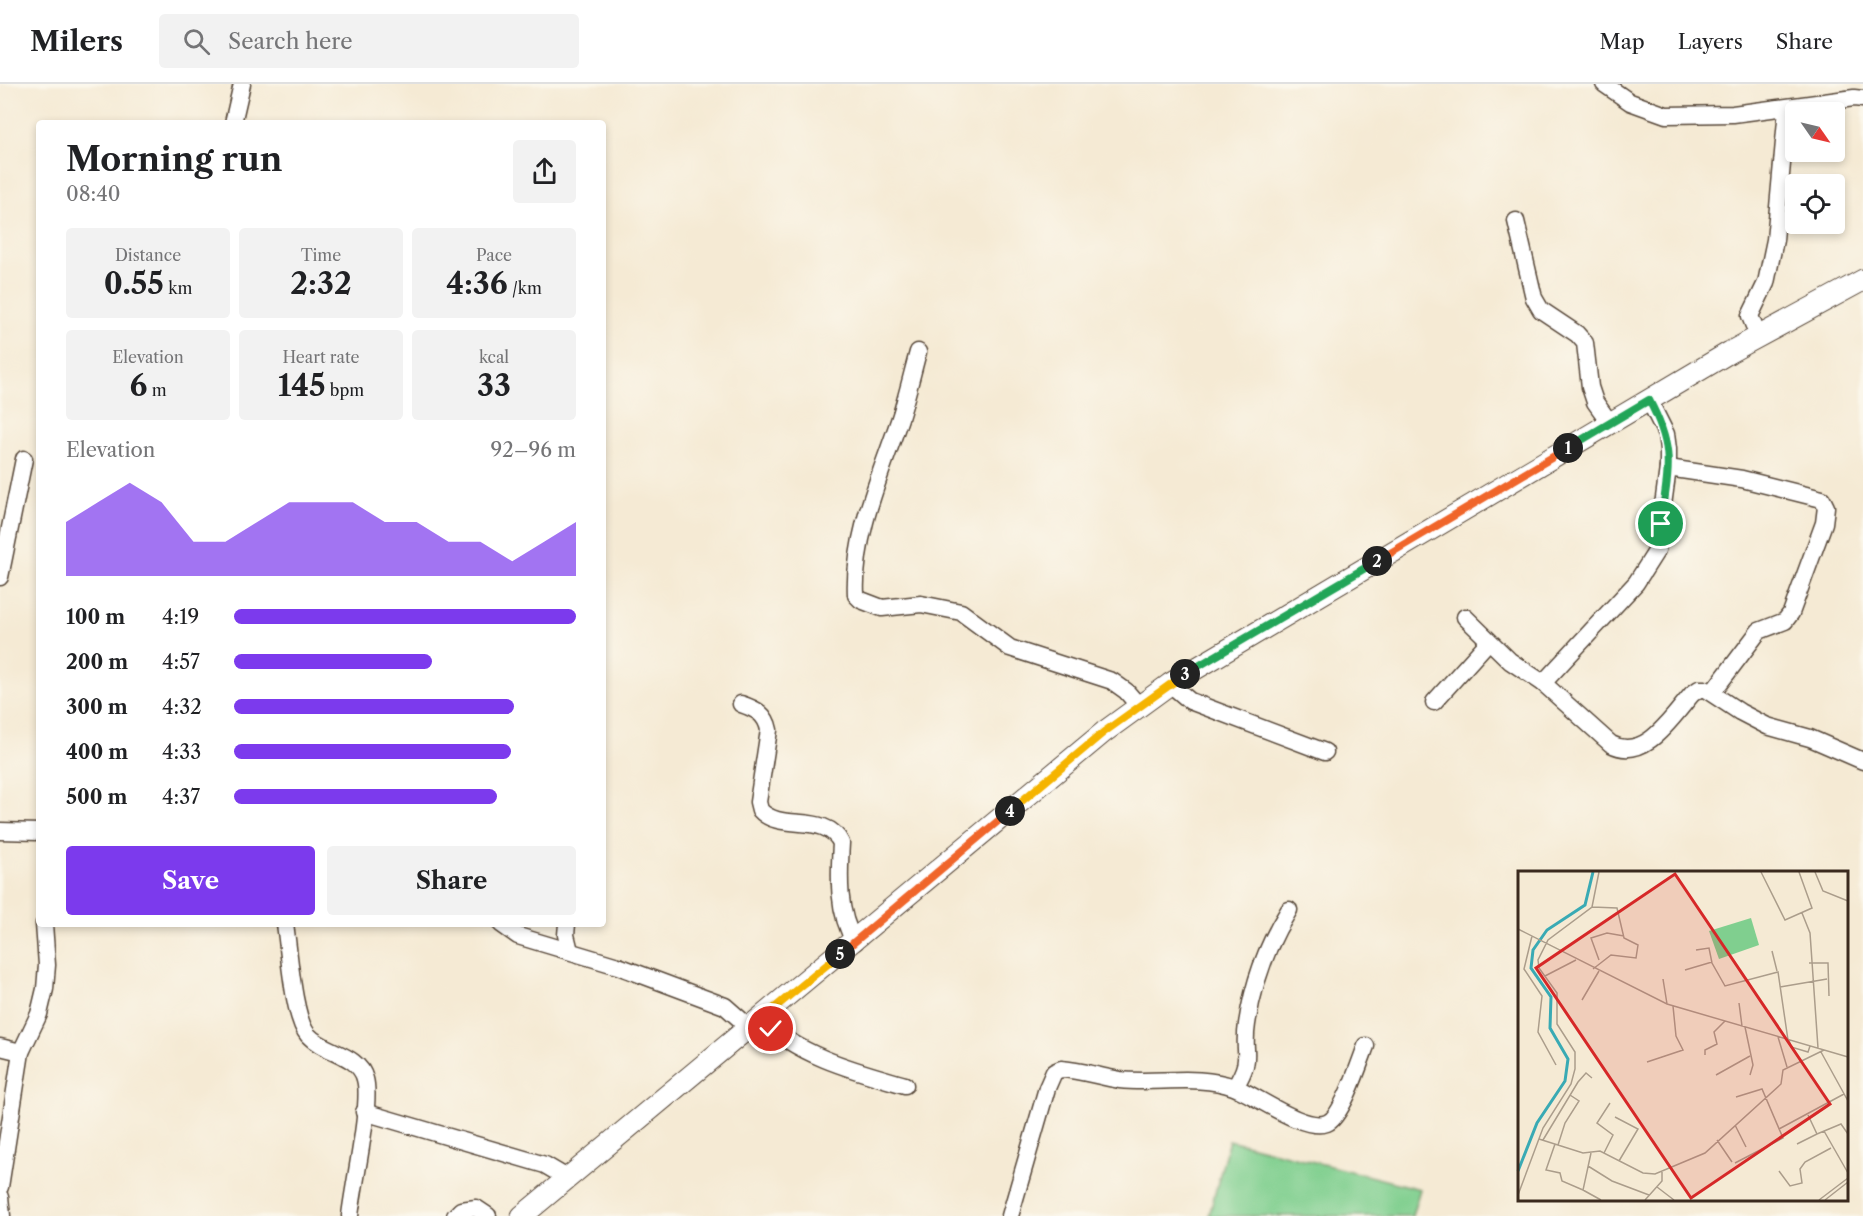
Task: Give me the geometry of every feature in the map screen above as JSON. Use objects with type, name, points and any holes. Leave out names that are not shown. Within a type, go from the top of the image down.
[{"type":"street","points":[[234,120],[242,84]]},
{"type":"street","points":[[1604,84],[1630,102],[1665,115],[1732,114],[1785,109]]},
{"type":"street","points":[[1830,102],[1854,98],[1863,99]]},
{"type":"street","points":[[1758,336],[1750,316],[1766,283],[1776,240],[1785,133]]},
{"type":"street","points":[[1516,221],[1534,298],[1541,310],[1577,334],[1586,343],[1589,354],[1590,387],[1595,402],[1610,423]]},
{"type":"street","points":[[522,1216],[855,942],[1104,732],[1170,684],[1758,336],[1863,280]]},
{"type":"street","points":[[918,352],[899,419],[883,458],[865,528],[855,577],[856,596],[882,608],[921,604],[961,612],[1010,648],[1112,681],[1126,691],[1139,706]]},
{"type":"street","points":[[1543,683],[1636,583],[1657,550],[1668,468],[1666,434],[1649,400]]},
{"type":"street","points":[[0,577],[24,459]]},
{"type":"street","points":[[1668,468],[1742,479],[1822,499],[1826,507],[1824,523],[1791,613],[1785,621],[1759,631],[1712,693]]},
{"type":"street","points":[[1466,617],[1510,661],[1543,683],[1611,744],[1622,749],[1641,746],[1699,689],[1712,693],[1740,712],[1767,726],[1810,738],[1863,760]]},
{"type":"street","points":[[1434,702],[1489,641]]},
{"type":"street","points":[[1170,684],[1190,701],[1325,752]]},
{"type":"street","points":[[741,704],[753,708],[768,721],[769,730],[758,802],[759,810],[772,819],[813,824],[837,835],[841,843],[841,902],[848,932],[855,942]]},
{"type":"street","points":[[0,831],[36,832]]},
{"type":"street","points":[[1236,1087],[1247,1067],[1247,1021],[1264,956],[1289,910]]},
{"type":"street","points":[[0,1187],[21,1052],[39,1014],[45,989],[47,965],[44,927]]},
{"type":"street","points":[[285,927],[298,1016],[308,1035],[358,1067],[365,1080],[364,1112],[350,1216]]},
{"type":"street","points":[[505,927],[518,936],[684,989],[724,1006],[820,1056],[905,1086]]},
{"type":"street","points":[[567,927],[566,935],[570,951]]},
{"type":"street","points":[[1010,1216],[1047,1088],[1054,1072],[1061,1069],[1121,1080],[1211,1082],[1236,1087],[1298,1119],[1314,1124],[1329,1122],[1339,1109],[1366,1046]]},
{"type":"street","points":[[0,1047],[21,1052]]},
{"type":"street","points":[[364,1112],[544,1165],[567,1178]]},
{"type":"street","points":[[0,1197],[2,1216]]},
{"type":"street","points":[[455,1216],[461,1210],[476,1208],[488,1216]]},
{"type":"green space","points":[[1229,1140],[1420,1189],[1412,1216],[1209,1216]]},
{"type":"route","points":[[771,1029],[761,1019],[1104,732],[1170,684],[1649,400],[1666,434],[1668,448],[1668,468],[1661,524]]}]
